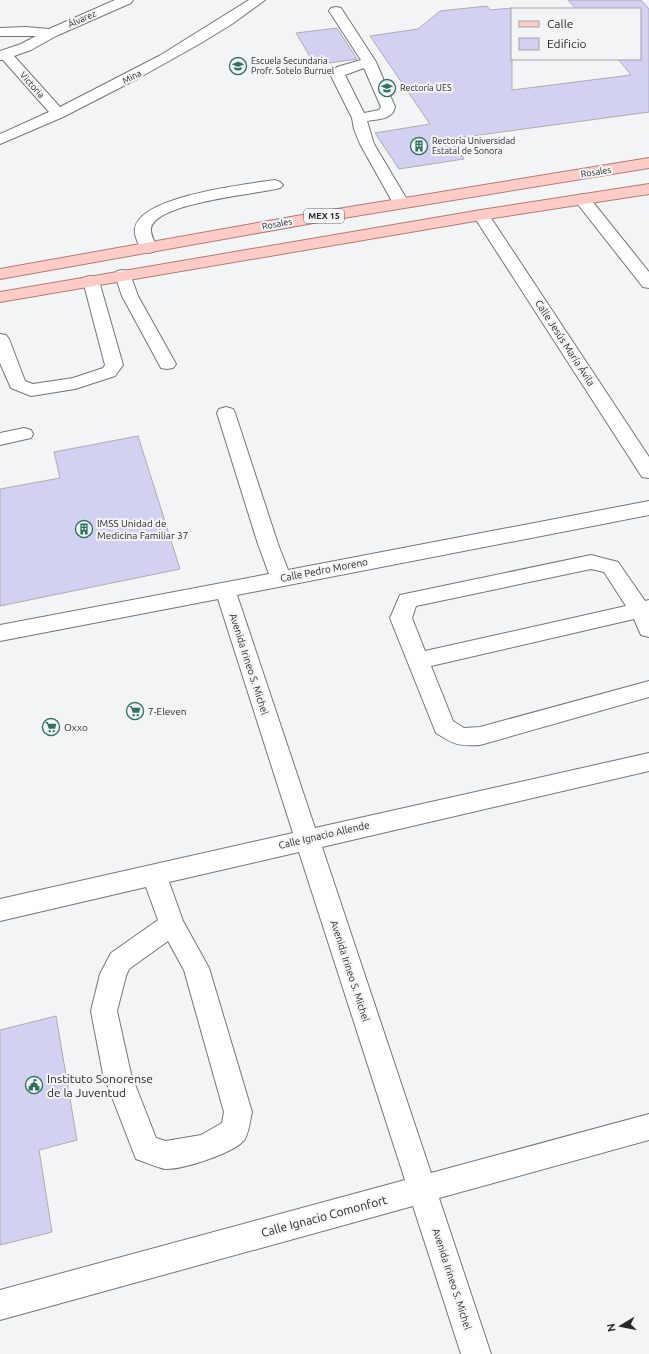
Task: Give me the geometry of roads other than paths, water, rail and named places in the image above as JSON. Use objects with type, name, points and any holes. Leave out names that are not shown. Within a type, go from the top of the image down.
[{"type":"main road","name":"Rosales","points":[[0,274],[401,204],[649,163]]},
{"type":"main road","name":"MEX 15","points":[[0,297],[481,215],[649,189]]},
{"type":"street","name":"Álvarez","points":[[3,56],[26,47],[45,33],[126,0]]},
{"type":"street","name":"Mina","points":[[0,140],[58,114],[146,70],[258,0]]},
{"type":"street","points":[[336,11],[369,62],[388,108],[383,114],[359,118]]},
{"type":"street","points":[[0,32],[45,33]]},
{"type":"street","name":"Victoria","points":[[3,56],[58,114]]},
{"type":"street","points":[[369,62],[342,70],[337,74],[359,118],[361,129],[367,144],[401,204]]},
{"type":"street","points":[[148,248],[143,228],[146,220],[164,209],[192,199],[275,185]]},
{"type":"street","points":[[582,200],[592,210],[649,284]]},
{"type":"street","name":"Calle Jesús María Ávila","points":[[481,215],[649,472]]},
{"type":"street","points":[[123,275],[130,296],[167,364]]},
{"type":"street","points":[[0,340],[17,384],[31,390],[75,383],[109,372],[114,365],[92,281]]},
{"type":"street","points":[[226,413],[268,544],[281,578]]},
{"type":"street","points":[[0,439],[24,434]]},
{"type":"street","name":"Calle Pedro Moreno","points":[[0,633],[649,508]]},
{"type":"street","points":[[418,661],[646,616],[611,567],[591,562],[407,600],[401,618],[444,727],[460,737],[480,736],[649,689]]},
{"type":"street","name":"Avenida Irineo S. Michel","points":[[225,589],[476,1354]]},
{"type":"street","name":"Calle Ignacio Allende","points":[[0,910],[649,762]]},
{"type":"street","points":[[154,875],[172,924],[196,968],[238,1112],[234,1131],[229,1135],[206,1148],[166,1155],[146,1149],[117,1074],[104,1012],[113,974],[120,961],[172,924]]},
{"type":"street","name":"Calle Ignacio Comonfort","points":[[0,1305],[649,1127]]},
{"type":"place","name":"Escuela Secundaria Profr. Sotelo Burruel","points":[[238,66]]},
{"type":"place","name":"Rectoría UES","points":[[387,88]]},
{"type":"place","name":"Rectoría Universidad Estatal de Sonora","points":[[419,146]]},
{"type":"place","name":"IMSS Unidad de Medicina Familiar 37","points":[[84,529]]},
{"type":"place","name":"7-Eleven","points":[[135,711]]},
{"type":"place","name":"Oxxo","points":[[51,727]]},
{"type":"place","name":"Instituto Sonorense de la Juventud","points":[[34,1085]]}]
